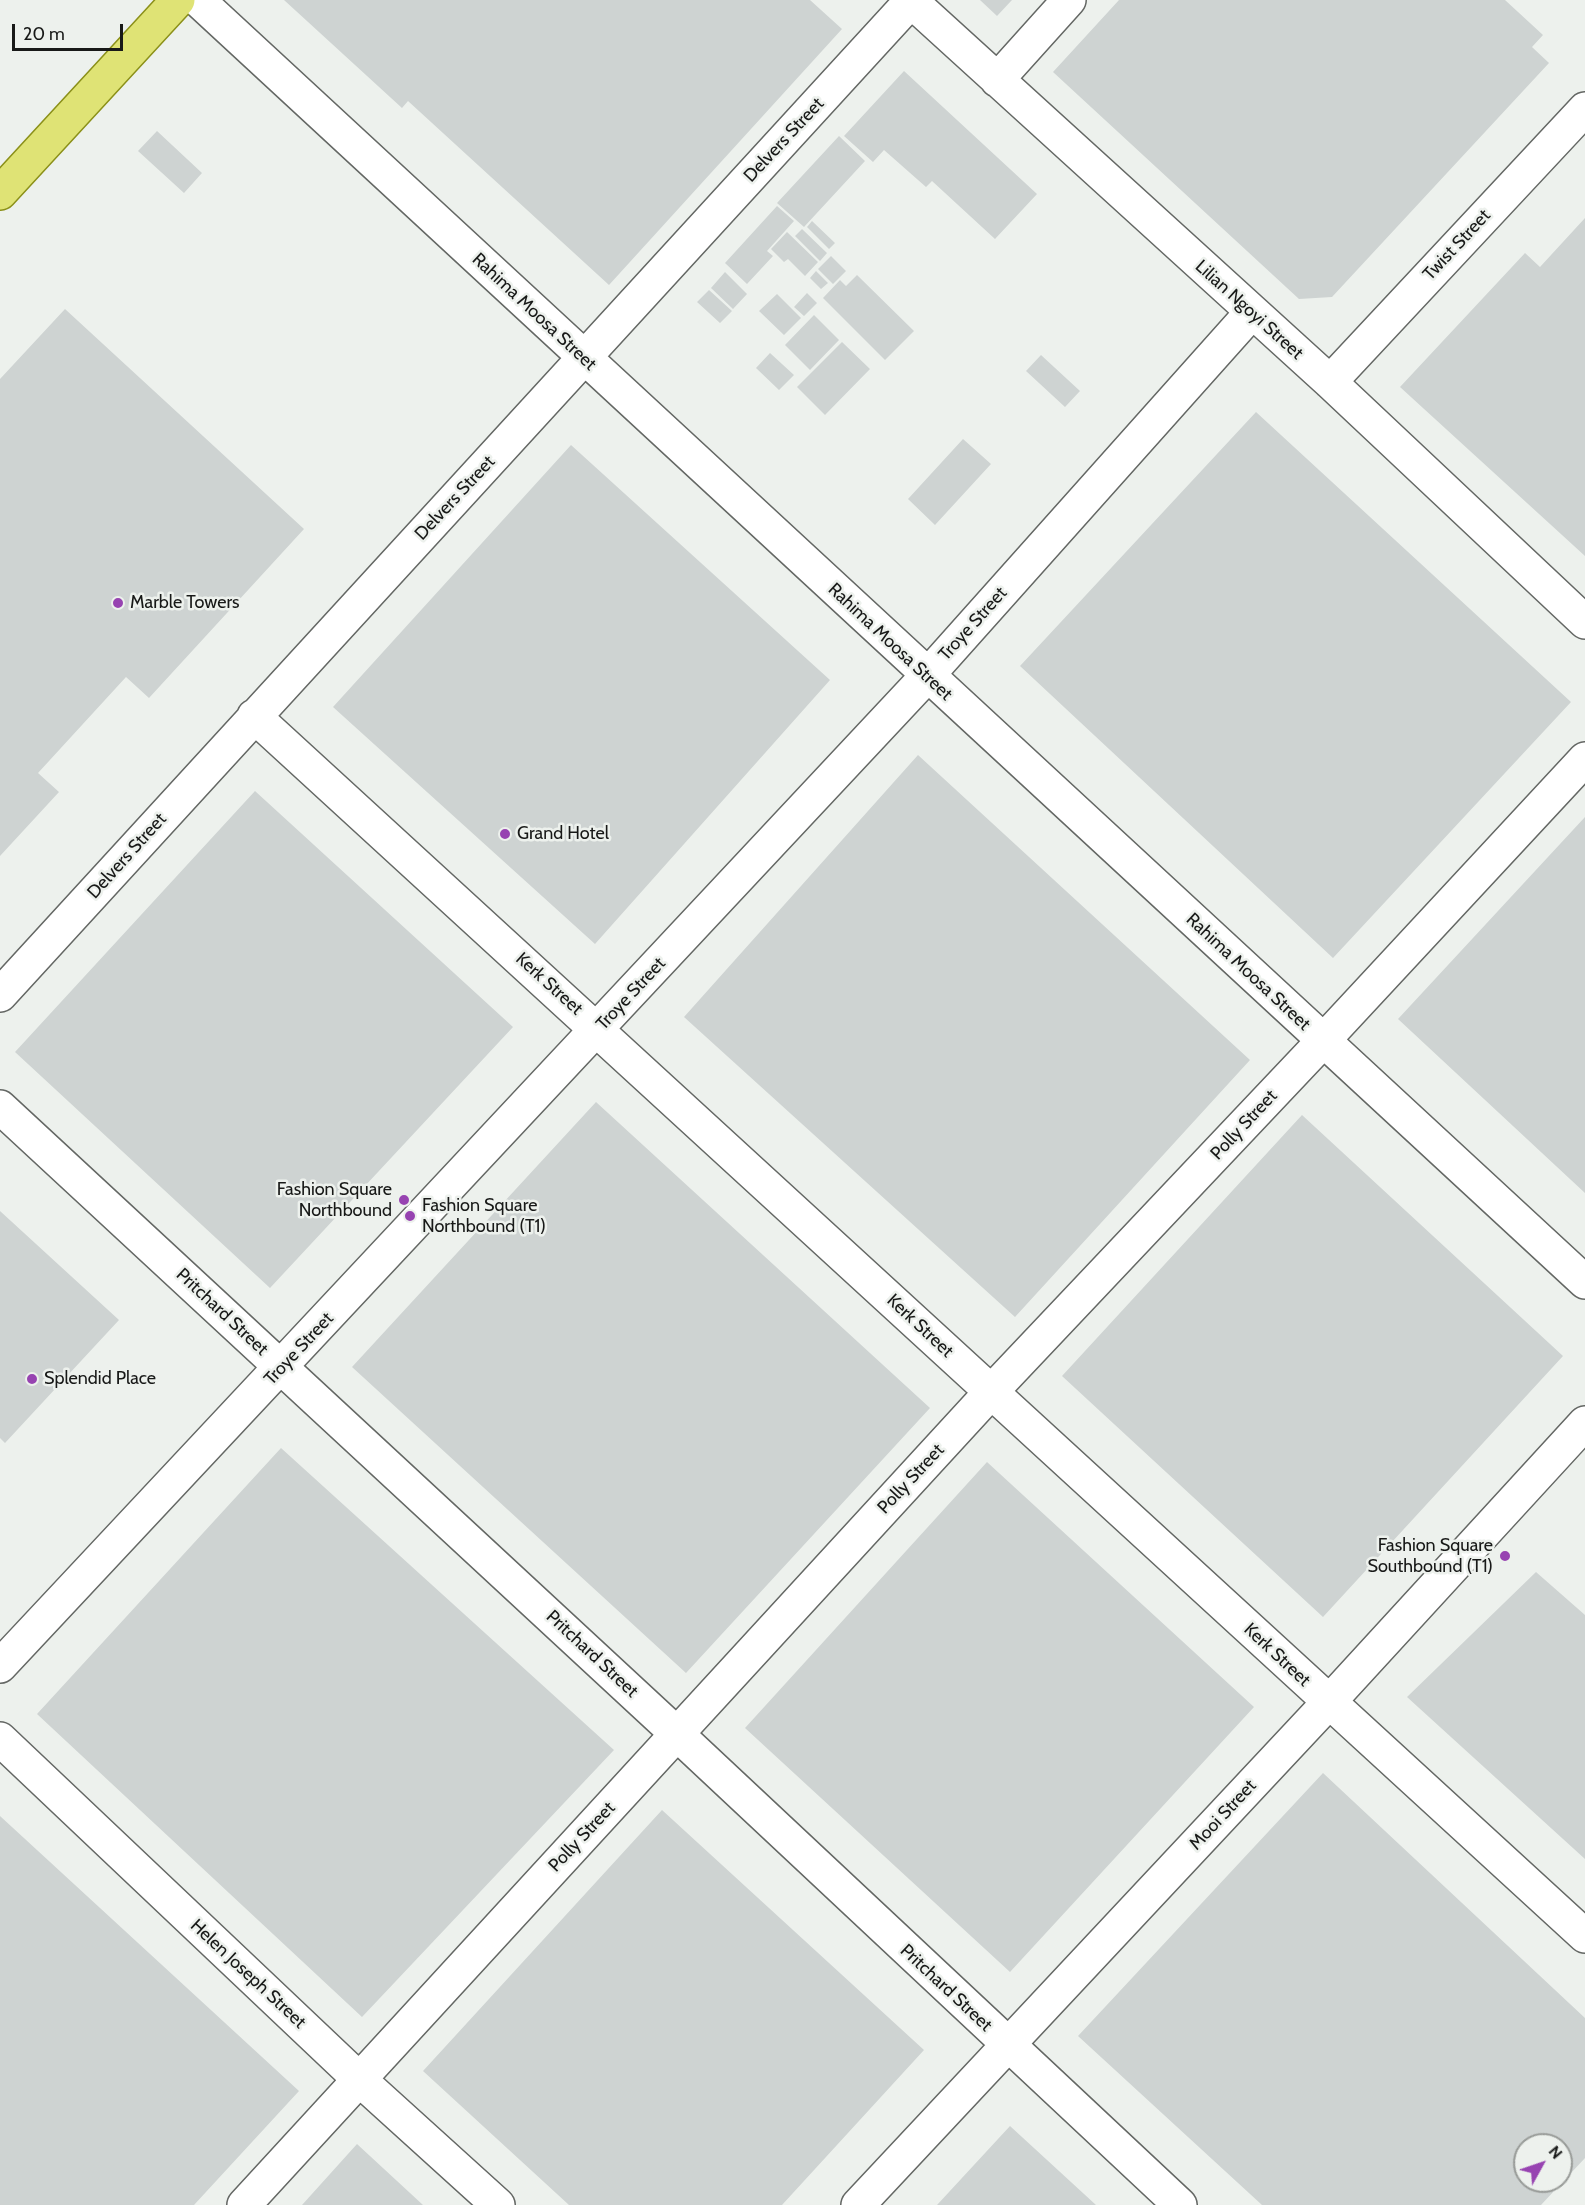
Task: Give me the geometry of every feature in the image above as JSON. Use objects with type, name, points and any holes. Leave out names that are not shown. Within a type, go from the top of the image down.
[{"type":"main road","points":[[0,193],[178,0]]},
{"type":"street","name":"Rahima Moosa Street","points":[[198,0],[1585,1282]]},
{"type":"street","points":[[997,80],[1070,0]]},
{"type":"street","name":"Delvers Street","points":[[0,994],[911,1]]},
{"type":"street","name":"Lilian Ngoyi Street","points":[[911,1],[1330,382],[1585,622]]},
{"type":"street","name":"Twist Street","points":[[1330,382],[1585,110]]},
{"type":"street","name":"Troye Street","points":[[0,1666],[927,676],[1252,312]]},
{"type":"street","name":"Kerk Street","points":[[254,716],[1585,1936]]},
{"type":"street","name":"Polly Street","points":[[244,2205],[991,1392],[1323,1041],[1585,759]]},
{"type":"street","name":"Pritchard Street","points":[[0,1107],[677,1734],[1007,2046],[1180,2205]]},
{"type":"street","name":"Mooi Street","points":[[858,2205],[1329,1702],[1585,1423]]},
{"type":"street","name":"Helen Joseph Street","points":[[0,1739],[360,2080],[498,2205]]},
{"type":"building","points":[[284,0],[810,0],[842,29],[609,285],[408,101],[402,108]]},
{"type":"building","points":[[980,0],[1012,0],[997,16]]},
{"type":"building","points":[[1119,0],[1505,0],[1543,35],[1532,47],[1549,63],[1332,297],[1299,299],[1053,72]]},
{"type":"building","points":[[904,71],[1037,194],[995,239],[932,181],[926,187],[884,150],[873,162],[844,136]]},
{"type":"building","points":[[157,131],[202,173],[184,193],[138,151]]},
{"type":"building","points":[[839,136],[865,161],[804,227],[777,203]]},
{"type":"building","points":[[777,206],[794,221],[767,251],[773,256],[747,284],[725,263]]},
{"type":"building","points":[[1585,218],[1585,556],[1400,387],[1525,253],[1540,267]]},
{"type":"building","points":[[812,221],[835,243],[829,249],[807,227]]},
{"type":"building","points":[[802,229],[827,253],[820,261],[795,236]]},
{"type":"building","points":[[787,232],[818,262],[805,276],[788,259],[784,262],[771,249]]},
{"type":"building","points":[[831,256],[846,271],[833,284],[818,269]]},
{"type":"building","points":[[816,271],[828,283],[821,289],[810,278]]},
{"type":"building","points":[[725,272],[747,294],[733,309],[711,288]]},
{"type":"building","points":[[857,275],[914,331],[885,360],[823,298],[840,280],[846,286]]},
{"type":"building","points":[[709,290],[732,311],[720,323],[697,302]]},
{"type":"building","points":[[807,293],[817,303],[804,316],[794,307]]},
{"type":"building","points":[[777,294],[801,318],[784,335],[759,311]]},
{"type":"building","name":"Marble Towers","points":[[65,309],[304,529],[149,698],[126,677],[38,773],[59,792],[0,856],[0,379]]},
{"type":"building","points":[[814,315],[839,340],[810,370],[785,345]]},
{"type":"building","points":[[842,342],[870,369],[825,415],[797,387]]},
{"type":"building","points":[[770,353],[794,375],[779,390],[756,368]]},
{"type":"building","points":[[1041,355],[1080,391],[1065,407],[1026,371]]},
{"type":"building","points":[[1256,412],[1571,702],[1333,958],[1020,666]]},
{"type":"building","points":[[963,439],[991,464],[935,525],[908,499]]},
{"type":"building","points":[[571,445],[830,680],[595,944],[333,707]]},
{"type":"building","points":[[918,755],[1250,1060],[1015,1317],[684,1017]]},
{"type":"building","points":[[255,791],[513,1027],[270,1288],[15,1052]]},
{"type":"building","points":[[1585,817],[1585,1193],[1398,1019]]},
{"type":"building","points":[[596,1102],[930,1408],[686,1673],[352,1367]]},
{"type":"building","points":[[1302,1115],[1563,1356],[1323,1617],[1062,1376]]},
{"type":"building","name":"Splendid Place","points":[[0,1211],[119,1320],[5,1443],[0,1438]]},
{"type":"building","points":[[281,1448],[614,1750],[362,2017],[37,1714]]},
{"type":"building","points":[[987,1462],[1254,1707],[1010,1972],[745,1728]]},
{"type":"building","points":[[1536,1572],[1585,1615],[1585,1859],[1407,1697]]},
{"type":"building","points":[[1323,1773],[1585,2018],[1585,2158],[1573,2171],[1573,2133],[1513,2133],[1513,2193],[1552,2193],[1541,2205],[1262,2205],[1078,2036]]},
{"type":"building","points":[[662,1810],[924,2050],[782,2205],[569,2205],[423,2071]]},
{"type":"building","points":[[0,1816],[299,2091],[194,2205],[0,2205]]},
{"type":"building","points":[[1010,2126],[1096,2205],[937,2205]]},
{"type":"building","points":[[357,2144],[423,2205],[302,2205]]},
{"type":"place","name":"Marble Towers","points":[[118,603]]},
{"type":"place","name":"Grand Hotel","points":[[505,834]]},
{"type":"place","name":"Fashion Square Northbound","points":[[404,1200]]},
{"type":"place","name":"Fashion Square Northbound (T1)","points":[[410,1216]]},
{"type":"place","name":"Splendid Place","points":[[32,1379]]},
{"type":"place","name":"Fashion Square Southbound (T1)","points":[[1505,1556]]}]
